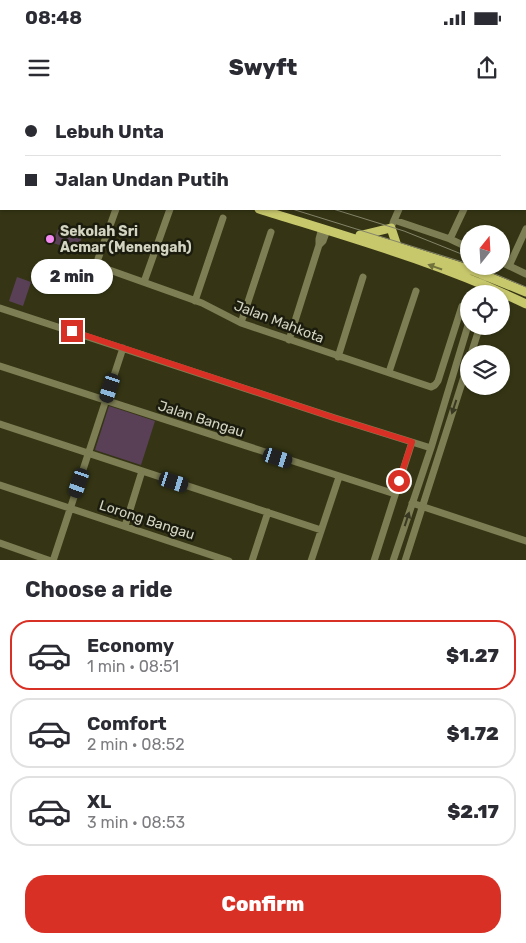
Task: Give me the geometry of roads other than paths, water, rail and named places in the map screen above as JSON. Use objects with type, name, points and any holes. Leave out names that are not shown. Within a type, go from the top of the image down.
[{"type":"main road","points":[[261,210],[483,279]]},
{"type":"main road","points":[[279,210],[397,246],[483,279],[490,285]]},
{"type":"main road","points":[[361,235],[393,224],[397,246]]},
{"type":"main road","points":[[510,290],[526,292]]},
{"type":"main road","points":[[510,296],[526,304]]},
{"type":"street","name":"Jalan Mahkota","points":[[116,210],[98,260],[98,264],[101,267],[195,301],[240,323],[430,386],[435,385],[438,381],[460,312]]},
{"type":"street","points":[[144,282],[170,210]]},
{"type":"street","points":[[399,210],[393,224],[450,239],[460,244]]},
{"type":"street","points":[[450,239],[464,210]]},
{"type":"street","points":[[195,301],[223,218]]},
{"type":"street","points":[[289,340],[319,245],[324,241],[324,229]]},
{"type":"street","points":[[510,264],[526,229]]},
{"type":"street","points":[[240,323],[271,232]]},
{"type":"street","points":[[510,266],[526,274]]},
{"type":"street","points":[[338,357],[363,278]]},
{"type":"street","points":[[481,285],[483,279]]},
{"type":"street","points":[[389,372],[416,291]]},
{"type":"street","points":[[0,308],[431,448]]},
{"type":"street","points":[[393,560],[431,448],[465,335]]},
{"type":"street","points":[[0,542],[52,560],[123,348]]},
{"type":"street","name":"Jalan Bangau","points":[[0,366],[395,494]]},
{"type":"street","points":[[405,560],[460,389]]},
{"type":"street","points":[[0,424],[322,530]]},
{"type":"street","points":[[374,560],[412,442]]},
{"type":"street","points":[[124,526],[142,471]]},
{"type":"street","points":[[311,560],[339,477]]},
{"type":"street","name":"Lorong Bangau","points":[[0,485],[229,560]]},
{"type":"street","points":[[412,503],[526,542]]},
{"type":"street","points":[[252,560],[268,512]]},
{"type":"tram line","points":[[295,210],[460,261]]},
{"type":"tram line","points":[[336,210],[404,231],[460,253]]},
{"type":"tram line","points":[[497,275],[526,287]]},
{"type":"place","name":"Sekolah Sri Acmar (Menengah)","points":[[50,239]]}]
